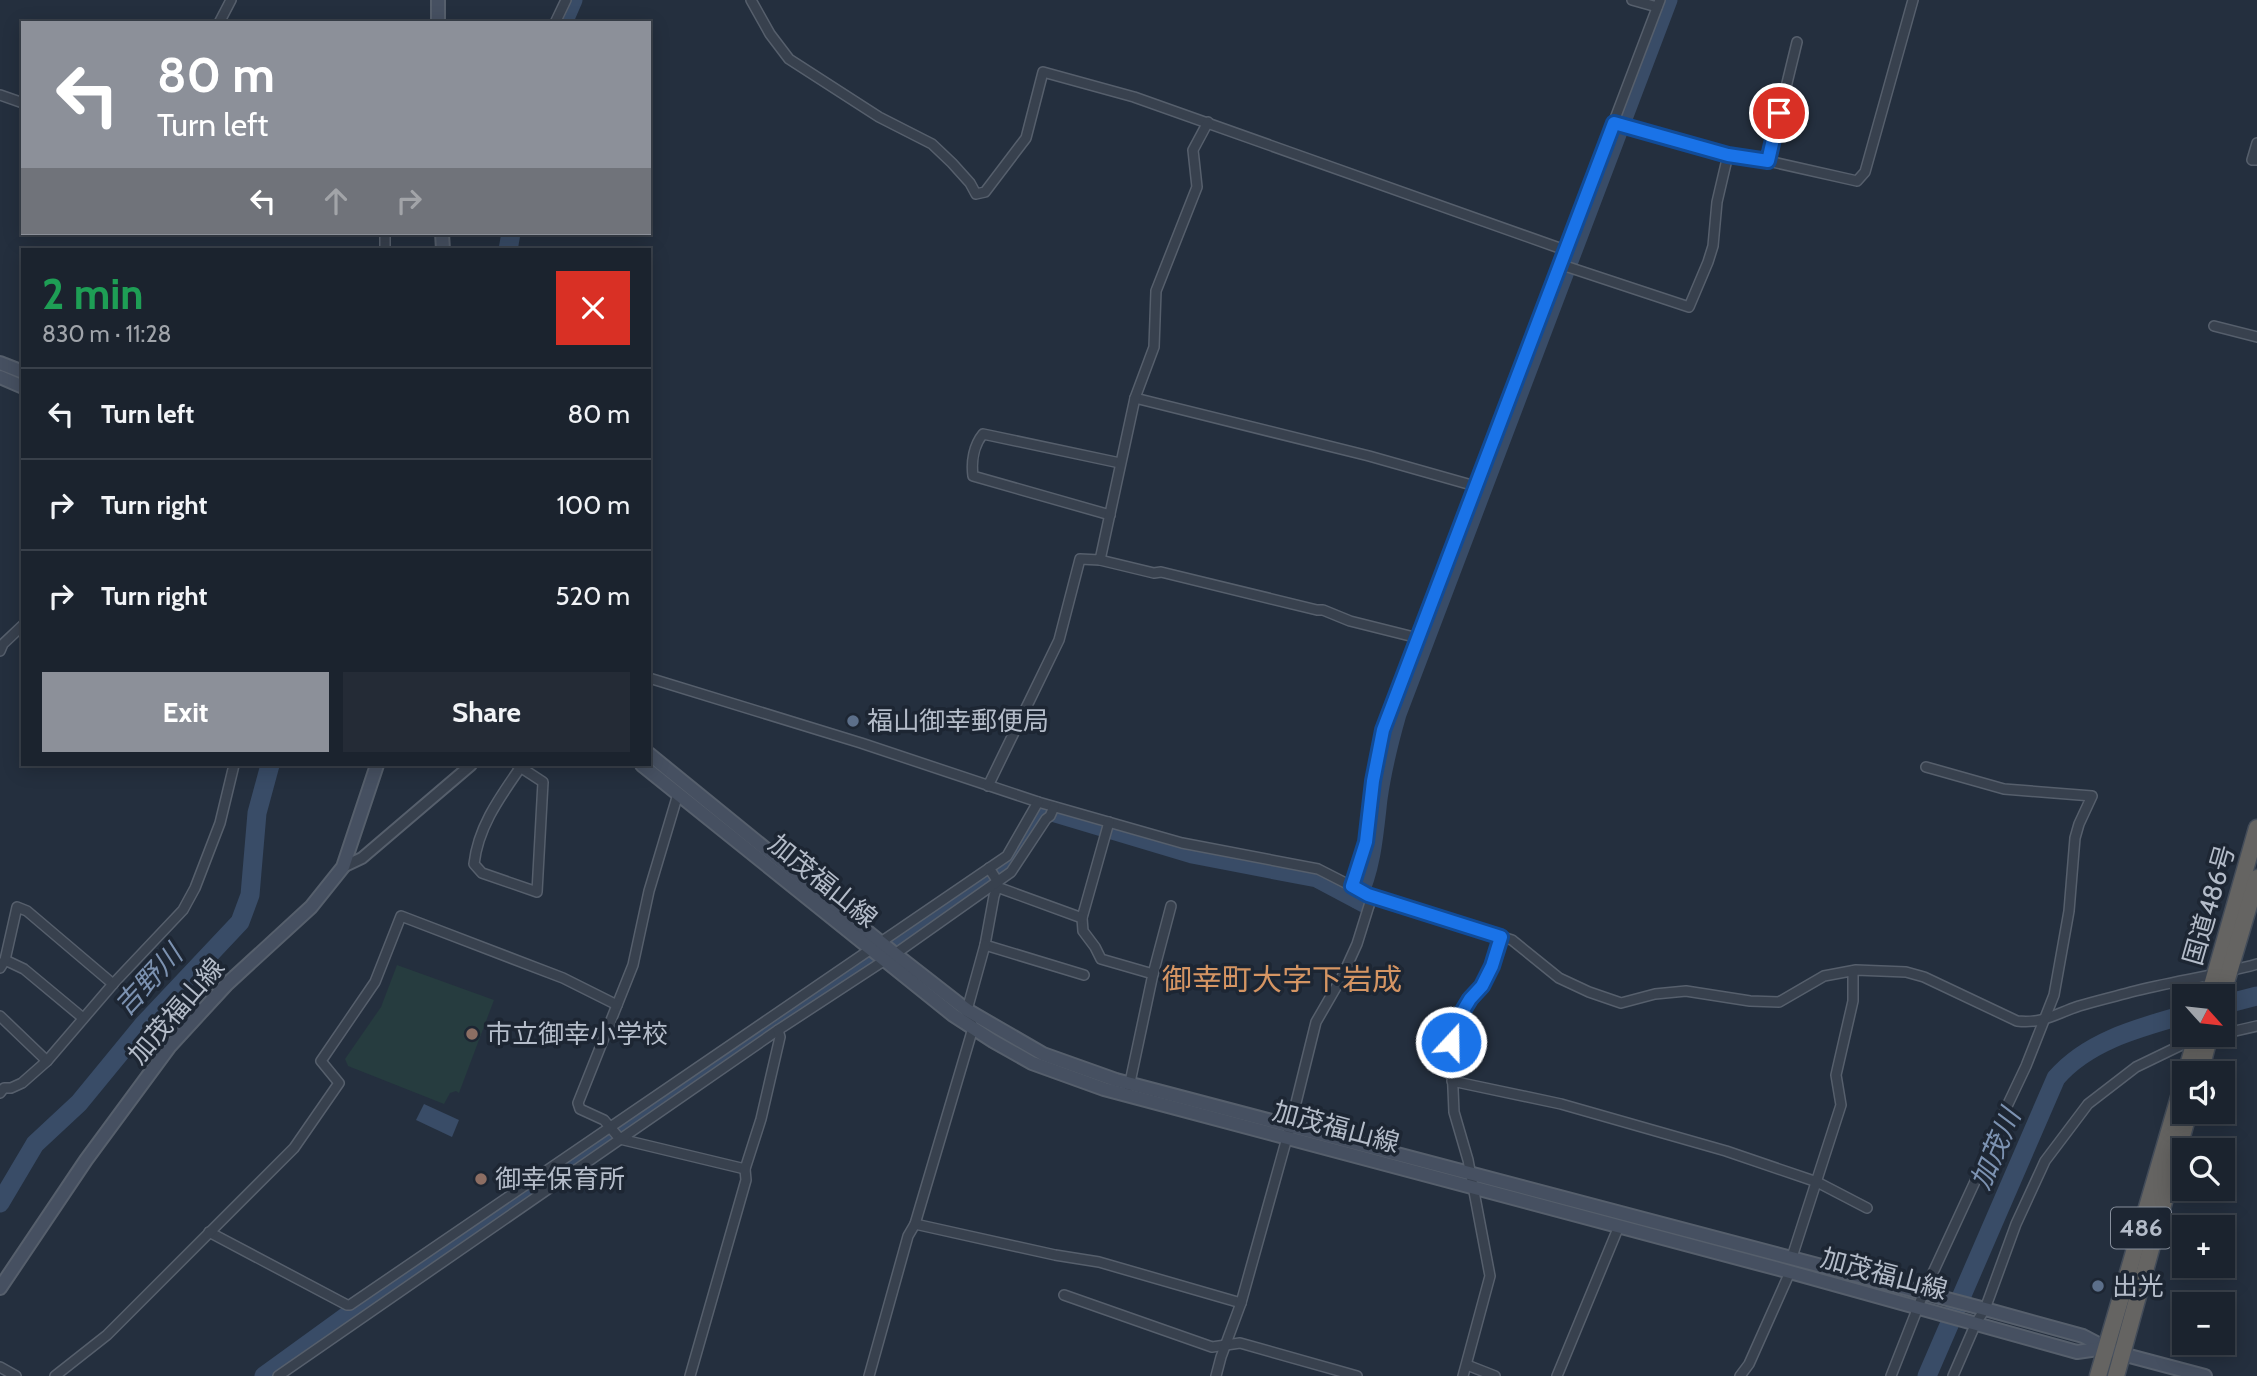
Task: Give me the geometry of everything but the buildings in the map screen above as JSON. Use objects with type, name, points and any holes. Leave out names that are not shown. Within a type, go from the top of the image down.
[{"type":"highway","name":"国道486号","points":[[2223,984],[2257,828]]},
{"type":"highway","name":"国道486号","points":[[2216,984],[2223,973],[2257,877]]},
{"type":"highway","name":"486","points":[[2098,1376],[2172,1121]]},
{"type":"highway","name":"486","points":[[2116,1376],[2185,1124]]},
{"type":"main road","points":[[438,0],[438,21]]},
{"type":"main road","points":[[0,363],[21,371]]},
{"type":"main road","points":[[0,377],[21,386]]},
{"type":"main road","name":"加茂福山線","points":[[651,756],[883,951],[953,1015],[1032,1063],[1104,1090],[1128,1090]]},
{"type":"main road","name":"加茂福山線","points":[[0,1288],[86,1160],[170,1046],[227,984],[311,907],[343,867],[377,766]]},
{"type":"main road","name":"加茂福山線","points":[[643,766],[883,951],[968,1010],[1043,1054],[1128,1090],[1471,1181],[1792,1257],[2083,1336],[2106,1348],[2205,1376]]},
{"type":"main road","name":"加茂福山線","points":[[1471,1181],[1619,1226],[2077,1352],[2106,1348]]},
{"type":"street","points":[[220,21],[231,0]]},
{"type":"street","points":[[556,21],[566,0]]},
{"type":"street","points":[[751,0],[770,34],[789,59],[879,117],[932,144],[970,183],[976,194],[985,192],[1026,138],[1043,72],[1134,97],[1208,122],[1565,250]]},
{"type":"street","points":[[1216,1376],[1241,1303],[1315,1022],[1357,944],[1373,781],[1383,730],[1559,264],[1620,124],[1658,3],[1632,0]]},
{"type":"street","points":[[1620,124],[1728,155],[1857,181],[1865,172],[1913,0]]},
{"type":"street","points":[[1768,161],[1797,42]]},
{"type":"street","points":[[0,95],[21,102]]},
{"type":"street","points":[[1100,560],[1135,398],[1154,347],[1156,291],[1197,187],[1194,150],[1208,122]]},
{"type":"street","points":[[2257,143],[2252,160],[2257,160]]},
{"type":"street","points":[[1559,264],[1689,307],[1713,246],[1717,202],[1728,155]]},
{"type":"street","points":[[2214,326],[2257,337]]},
{"type":"street","points":[[1135,398],[1369,456],[1475,486]]},
{"type":"street","points":[[1110,515],[973,476],[971,463],[984,434],[1120,463]]},
{"type":"street","points":[[988,786],[1059,640],[1080,559],[1100,560],[1154,573],[1161,572],[1323,610],[1350,621],[1418,638]]},
{"type":"street","points":[[0,651],[3,644],[21,627]]},
{"type":"street","points":[[651,679],[861,743],[1038,802],[1053,810],[1108,826],[1318,869],[1362,891],[1512,940],[1559,978],[1621,1003],[1655,994],[1686,991],[1750,1002],[1779,1002],[1824,976],[1853,971],[1906,972],[1924,976],[2017,1021],[2032,1023],[2076,1007],[2257,964]]},
{"type":"street","points":[[1,1089],[22,1083],[47,1061],[113,984],[183,910],[195,888],[220,824],[234,766]]},
{"type":"street","points":[[343,867],[362,858],[470,766]]},
{"type":"street","points":[[519,766],[543,782],[537,892],[482,873],[474,864],[476,846],[494,806],[519,766]]},
{"type":"street","points":[[1891,1376],[2054,995],[2069,911],[2075,838],[2092,796],[2004,789],[1926,766]]},
{"type":"street","points":[[678,794],[649,891],[633,965],[578,1102],[580,1110],[604,1120],[619,1138],[745,1169]]},
{"type":"street","points":[[869,1376],[908,1236],[915,1224],[973,1028],[968,1010],[985,945],[995,878],[1038,802]]},
{"type":"street","points":[[209,1232],[350,1305],[610,1128],[995,878],[1012,872],[1053,810]]},
{"type":"street","points":[[1108,826],[1082,918],[1083,932],[1101,959],[1153,974]]},
{"type":"street","points":[[278,1376],[778,1030],[883,951],[995,878]]},
{"type":"street","points":[[995,878],[1082,918]]},
{"type":"street","points":[[1128,1090],[1171,906]]},
{"type":"street","points":[[83,1018],[24,969],[2,964],[17,907],[27,911],[113,984]]},
{"type":"street","points":[[55,1376],[107,1335],[294,1149],[340,1083],[321,1061],[375,982],[401,916],[563,978],[617,1005]]},
{"type":"street","points":[[1463,1376],[1490,1276],[1454,1112],[1451,1042],[1458,1019],[1482,986],[1492,966],[1501,937]]},
{"type":"street","points":[[985,945],[1084,975]]},
{"type":"street","points":[[1792,1257],[1841,1105],[1836,1075],[1853,1001],[1853,971]]},
{"type":"street","points":[[0,1016],[47,1061]]},
{"type":"street","points":[[2235,1030],[2257,1026]]},
{"type":"street","points":[[690,1376],[746,1180],[745,1169],[761,1119],[780,1037],[778,1030]]},
{"type":"street","points":[[1952,1376],[2016,1224],[2045,1161],[2062,1136],[2088,1104],[2136,1067],[2179,1047]]},
{"type":"street","points":[[1452,1081],[1573,1108],[1726,1151],[1817,1182],[1867,1208]]},
{"type":"street","points":[[915,1224],[1099,1262],[1241,1303]]},
{"type":"street","points":[[1557,1376],[1619,1226]]},
{"type":"street","points":[[1740,1376],[1749,1364],[1790,1272]]},
{"type":"street","points":[[1064,1295],[1212,1347],[1240,1343],[1357,1376]]},
{"type":"street","points":[[1467,1365],[1495,1376]]},
{"type":"street","points":[[0,1367],[16,1376]]},
{"type":"green space","points":[[397,965],[494,1000],[459,1093],[450,1093],[444,1104],[348,1066],[345,1059],[381,1007]]},
{"type":"water","points":[[424,1104],[459,1120],[452,1137],[416,1120]]},
{"type":"waterway","name":"吉野川","points":[[564,21],[573,0]]},
{"type":"waterway","points":[[1357,899],[1369,862],[1382,777],[1397,714],[1668,0]]},
{"type":"waterway","name":"吉野川","points":[[508,248],[511,235]]},
{"type":"waterway","name":"吉野川","points":[[0,1203],[35,1144],[79,1103],[143,1025],[240,922],[250,895],[257,813],[270,766]]},
{"type":"waterway","points":[[264,1376],[384,1289],[999,873],[1008,866],[1039,815],[1045,810],[1192,854],[1317,878],[1366,904]]},
{"type":"waterway","name":"加茂川","points":[[2235,1002],[2257,996]]},
{"type":"waterway","name":"加茂川","points":[[1927,1376],[2056,1078],[2069,1065],[2098,1045],[2172,1019]]},
{"type":"place","name":"福山御幸郵便局","points":[[853,721]]},
{"type":"place","name":"市立御幸小学校","points":[[472,1034]]},
{"type":"place","name":"御幸保育所","points":[[481,1179]]},
{"type":"place","name":"出光","points":[[2098,1286]]},
{"type":"district","name":"御幸町大字下岩成","points":[[1282,980]]},
{"type":"route","points":[[1451,1042],[1458,1019],[1482,986],[1492,966],[1501,937],[1368,895],[1352,886],[1366,842],[1373,781],[1383,730],[1614,123],[1728,155],[1768,161],[1779,113]]}]
